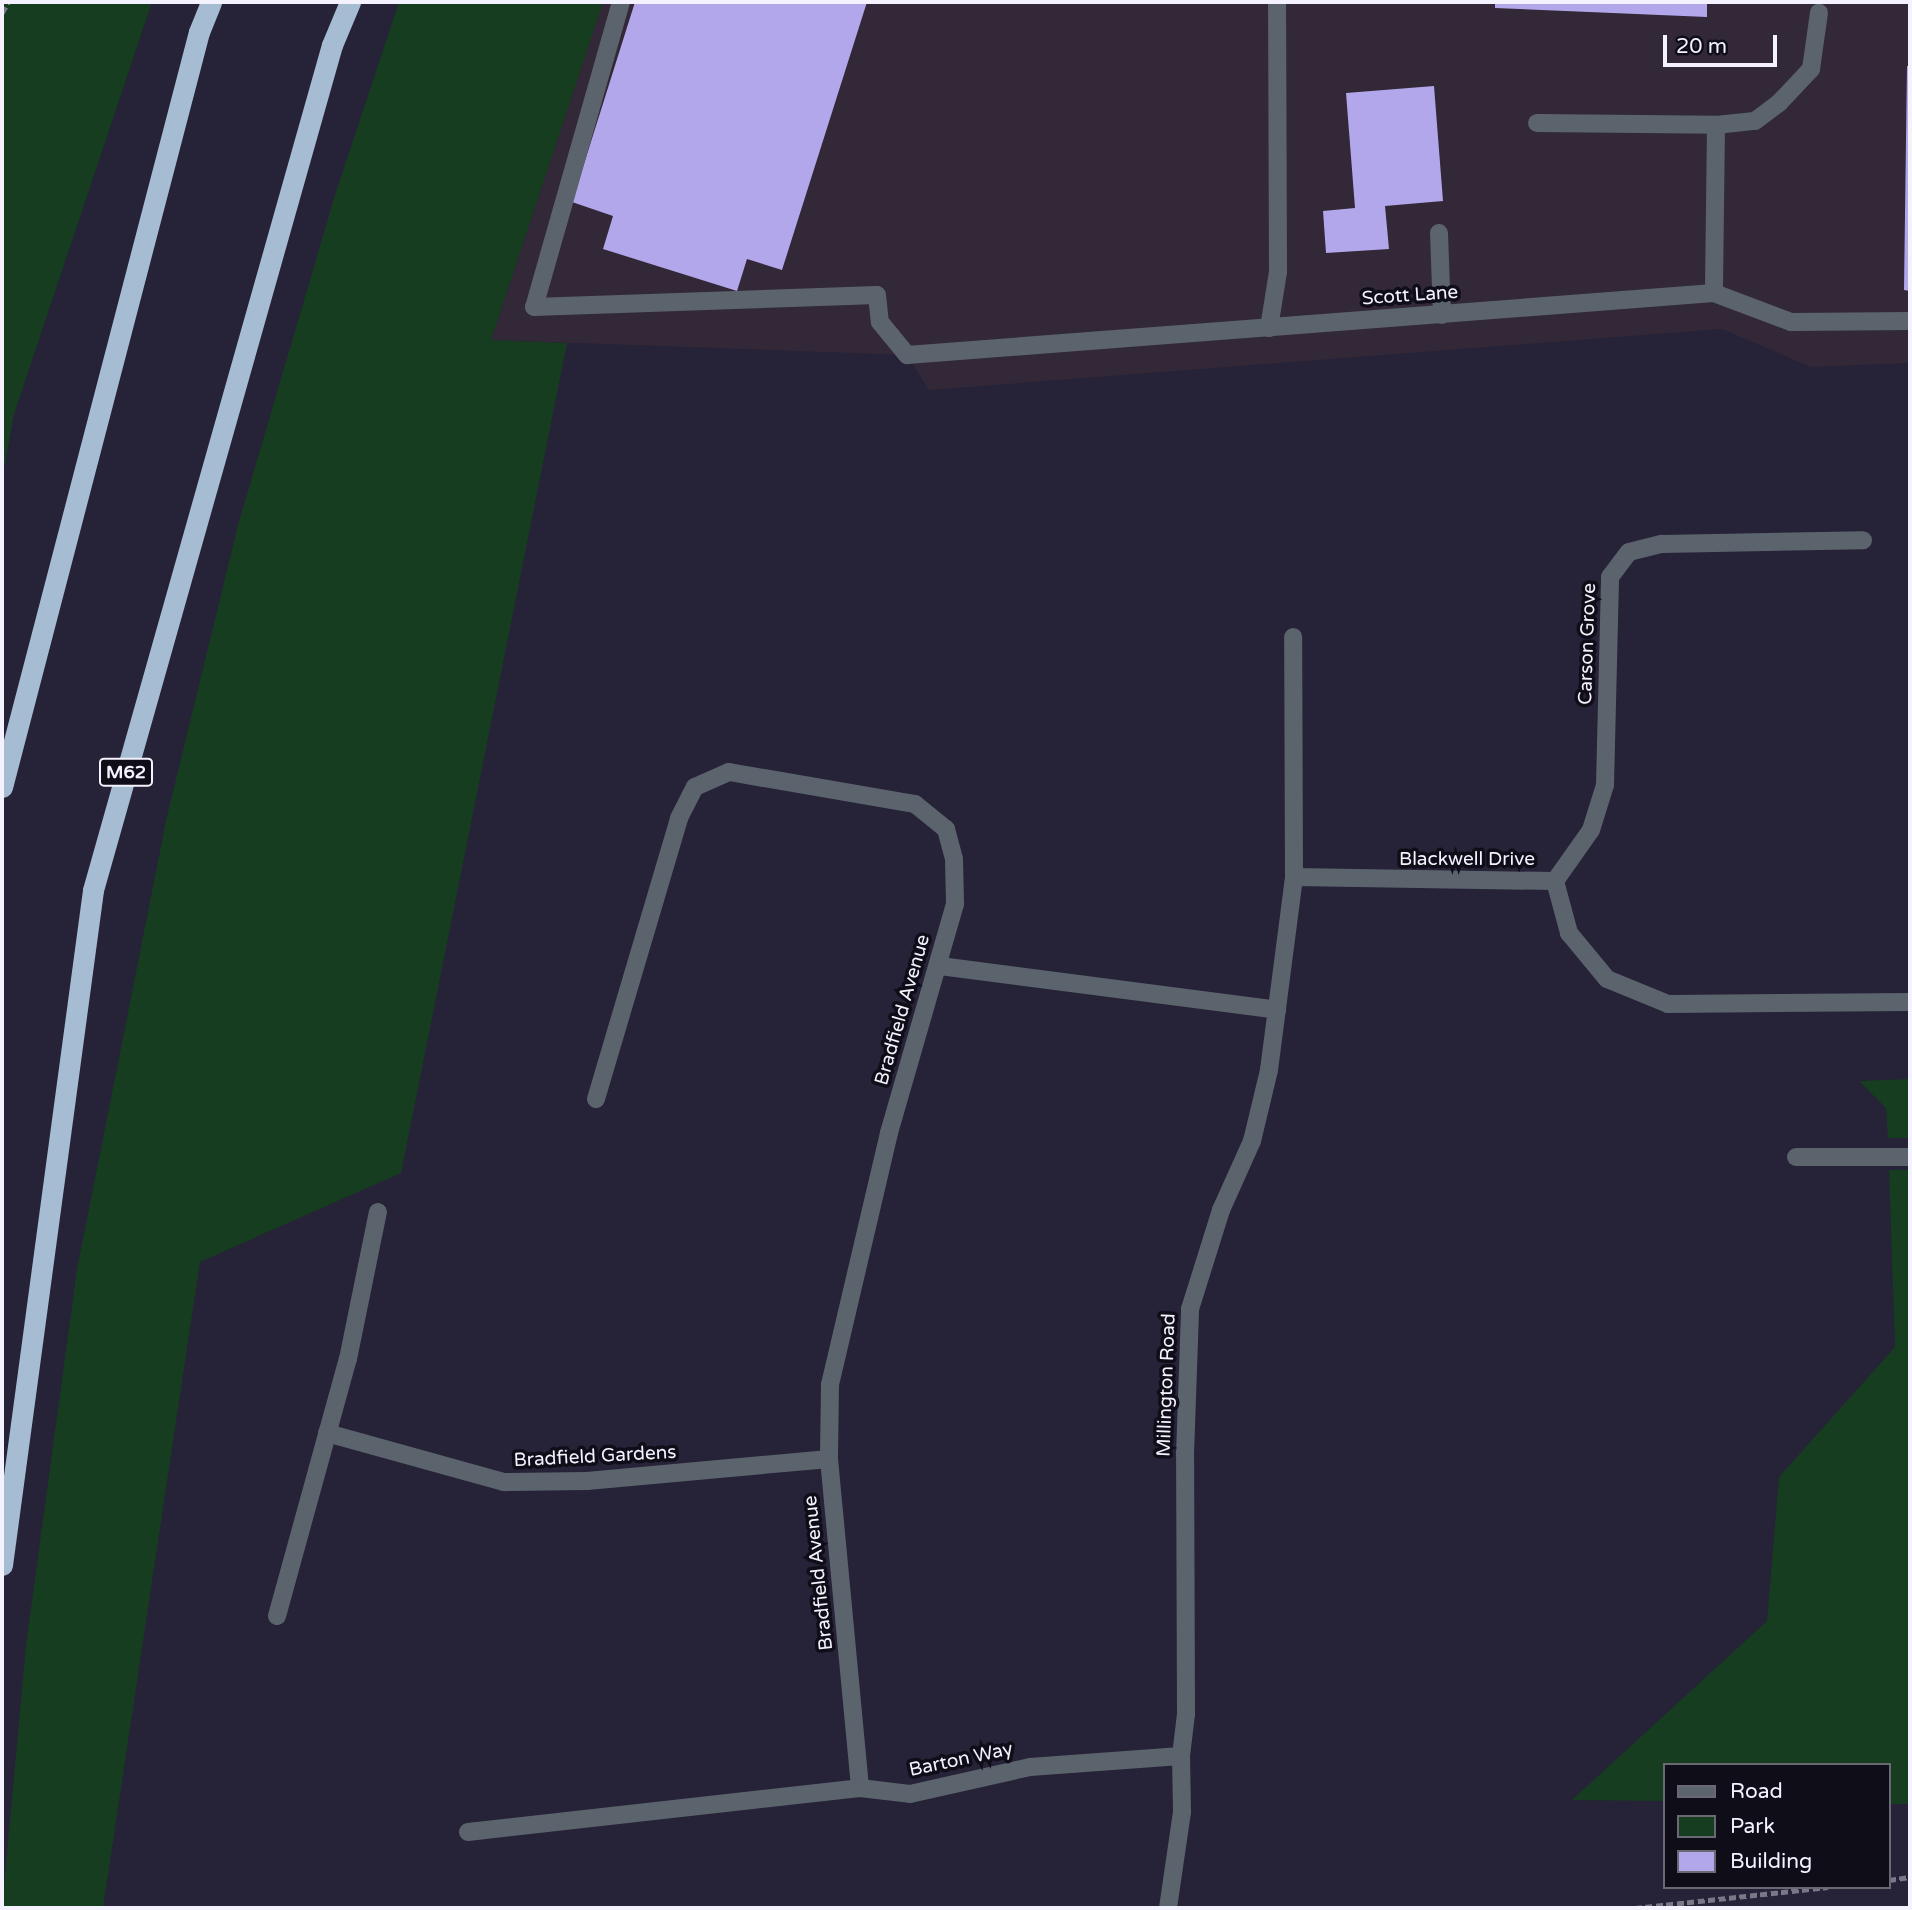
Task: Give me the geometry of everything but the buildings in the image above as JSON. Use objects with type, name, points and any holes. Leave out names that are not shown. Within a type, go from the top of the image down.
[{"type":"highway","points":[[2,787],[199,32],[211,2]]},
{"type":"highway","name":"M62","points":[[2,1564],[93,890],[328,59],[350,2]]},
{"type":"street","name":"Scott Lane","points":[[621,2],[534,307],[877,295],[880,322],[907,355],[1714,293],[1791,322],[1910,321]]},
{"type":"street","points":[[1269,328],[1278,272],[1277,2]]},
{"type":"street","points":[[1537,123],[1716,125],[1755,121],[1779,103],[1811,69],[1819,13]]},
{"type":"street","points":[[1714,293],[1716,125]]},
{"type":"street","points":[[1439,233],[1442,315]]},
{"type":"street","name":"Carson Grove","points":[[1555,881],[1591,830],[1605,785],[1610,577],[1629,552],[1661,544],[1863,540]]},
{"type":"street","name":"Millington Road","points":[[1168,1908],[1182,1812],[1181,1756],[1186,1714],[1185,1455],[1190,1309],[1221,1210],[1252,1141],[1277,1010],[1294,877],[1293,637]]},
{"type":"street","name":"Bradfield Avenue","points":[[596,1099],[679,818],[695,787],[729,772],[915,804],[946,829],[954,859],[955,904],[940,966],[889,1133],[830,1385],[829,1459],[860,1788]]},
{"type":"street","name":"Blackwell Drive","points":[[1294,877],[1555,881],[1569,933],[1607,979],[1668,1004],[1910,1002]]},
{"type":"street","points":[[940,966],[1277,1010]]},
{"type":"street","points":[[1796,1157],[1910,1157]]},
{"type":"street","points":[[277,1616],[327,1433],[378,1212]]},
{"type":"street","name":"Bradfield Gardens","points":[[327,1433],[504,1482],[587,1481],[829,1459]]},
{"type":"street","name":"Barton Way","points":[[468,1832],[860,1788],[910,1794],[1030,1767],[1181,1756]]},
{"type":"path","points":[[2,13],[8,2]]},
{"type":"path","points":[[1891,1880],[1910,1877]]},
{"type":"path","points":[[1635,1908],[1810,1889]]},
{"type":"shaded area","points":[[603,2],[1910,2],[1910,363],[1811,367],[1722,329],[929,390],[907,355],[491,340]]},
{"type":"green space","points":[[2,2],[152,2],[14,414],[2,480]]},
{"type":"green space","points":[[399,2],[603,2],[491,340],[567,343],[401,1173],[200,1262],[103,1908],[2,1908],[26,1645],[77,1269],[167,816],[238,525],[335,195]]},
{"type":"green space","points":[[1910,1079],[1910,1138],[1888,1138],[1886,1108],[1859,1081]]},
{"type":"green space","points":[[1889,1170],[1910,1170],[1910,1804],[1891,1804],[1891,1763],[1664,1763],[1664,1801],[1572,1800],[1767,1621],[1779,1477],[1895,1347]]}]
